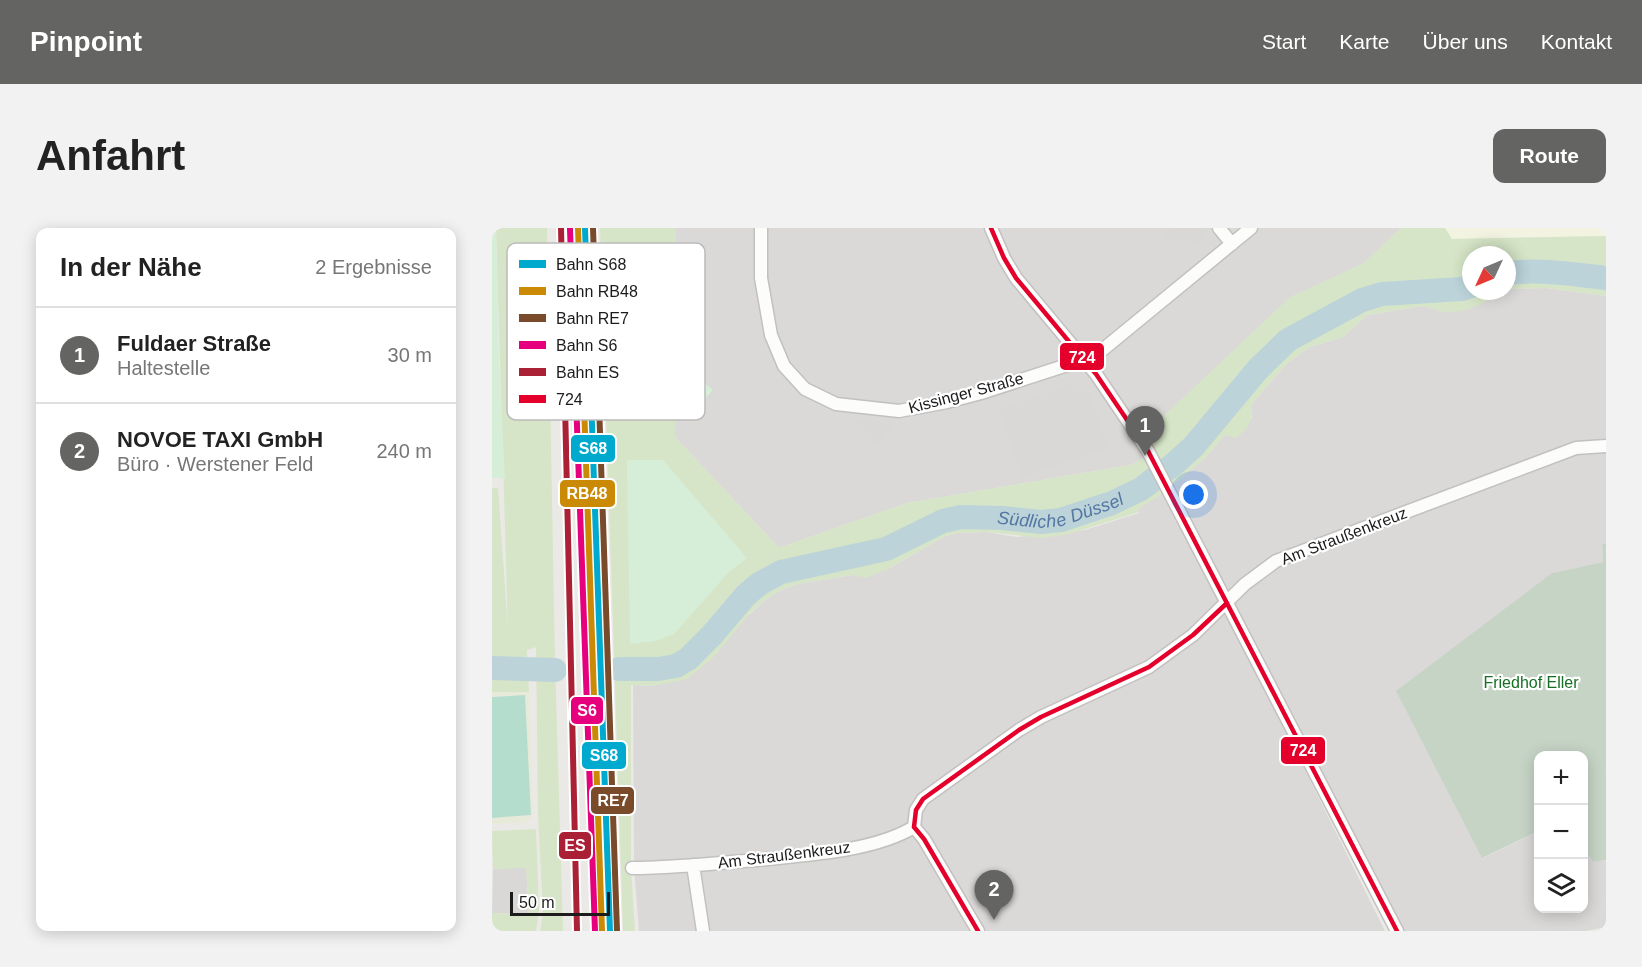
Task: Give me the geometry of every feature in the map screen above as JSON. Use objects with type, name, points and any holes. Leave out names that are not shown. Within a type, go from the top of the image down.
[{"type":"street","name":"Kissinger Straße","points":[[761,228],[761,278],[771,335],[784,366],[805,389],[836,404],[899,411],[947,402],[1086,361],[1102,352],[1251,228]]},
{"type":"street","points":[[992,228],[1004,258],[1016,279],[1086,361],[1153,461],[1397,931]]},
{"type":"street","points":[[1220,228],[1232,244]]},
{"type":"street","name":"Am Straußenkreuz","points":[[632,868],[693,866],[832,853],[900,836],[914,827],[918,804],[931,792],[1041,717],[1149,667],[1192,635],[1245,584],[1276,561],[1576,448],[1606,446]]},
{"type":"street","points":[[914,827],[924,839],[978,931]]},
{"type":"street","points":[[693,866],[703,931]]},
{"type":"shaded area","points":[[492,228],[496,228],[499,362],[505,478],[492,478]]},
{"type":"shaded area","points":[[676,228],[1401,228],[1364,263],[1290,298],[1146,433],[1144,458],[1131,465],[907,503],[779,548],[675,437],[675,420],[705,420],[705,243],[676,243]]},
{"type":"shaded area","points":[[1174,228],[1204,228],[1208,233],[1193,246],[1185,238],[1174,248],[1164,237]]},
{"type":"shaded area","points":[[1445,228],[1606,228],[1606,236],[1451,239]]},
{"type":"shaded area","points":[[1546,288],[1606,296],[1606,544],[1602,545],[1603,562],[1552,573],[1483,858],[1534,833],[1534,913],[1588,913],[1588,854],[1593,862],[1606,860],[1606,927],[1586,931],[1403,931],[1173,485],[1205,458],[1225,435],[1252,418],[1251,405],[1287,363],[1310,347],[1343,337],[1367,315],[1423,306],[1483,303],[1487,300],[1516,300],[1516,289]]},
{"type":"shaded area","points":[[705,383],[713,390],[705,399]]},
{"type":"shaded area","points":[[1072,383],[1090,393],[1109,448],[1021,477],[998,409]]},
{"type":"shaded area","points":[[860,421],[893,422],[891,429],[874,445],[855,425]]},
{"type":"shaded area","points":[[627,460],[663,460],[747,558],[728,573],[674,634],[656,641],[630,644]]},
{"type":"shaded area","points":[[1163,493],[1224,607],[1385,931],[639,931],[634,867],[633,685],[654,686],[781,590],[798,584],[888,569],[945,536],[958,533],[986,532],[1017,537],[1085,530],[1139,513],[1137,509]]},
{"type":"shaded area","points":[[492,692],[529,692],[533,815],[527,823],[492,824]]},
{"type":"shaded area","points":[[526,867],[529,914],[492,913],[493,869]]},
{"type":"green space","points":[[496,228],[547,228],[547,243],[507,243],[507,420],[551,420],[563,931],[540,931],[543,912],[538,815],[536,647],[527,650],[529,692],[492,692],[492,488],[498,488],[508,629]]},
{"type":"green space","points":[[600,228],[676,228],[676,243],[600,243]]},
{"type":"green space","points":[[1401,228],[1445,228],[1452,239],[1606,236],[1606,296],[1546,288],[1516,289],[1516,246],[1462,246],[1462,300],[1487,300],[1463,311],[1443,312],[1423,306],[1367,315],[1343,337],[1310,347],[1287,363],[1251,405],[1251,420],[1245,430],[1236,438],[1225,435],[1205,458],[1173,485],[1146,433],[1290,297],[1364,263]]},
{"type":"green space","points":[[606,420],[675,420],[675,437],[779,548],[907,503],[1131,465],[1144,458],[1163,493],[1138,509],[1139,512],[1069,534],[1043,538],[986,532],[958,533],[945,536],[888,569],[866,578],[852,575],[798,584],[781,590],[765,600],[749,614],[714,657],[687,679],[654,686],[631,685],[631,868],[635,931],[623,931]]},
{"type":"green space","name":"Friedhof Eller","points":[[1602,544],[1606,544],[1606,860],[1593,862],[1588,854],[1588,751],[1534,751],[1534,833],[1482,858],[1396,691],[1552,573],[1603,562]]},
{"type":"green space","points":[[587,586],[594,586],[605,931],[592,931]]},
{"type":"green space","points":[[525,695],[531,815],[492,818],[492,697]]},
{"type":"green space","points":[[536,829],[539,911],[536,931],[492,931],[492,913],[529,914],[526,868],[493,869],[492,831]]},
{"type":"waterway","name":"Südliche Düssel","points":[[1516,272],[1544,272],[1606,278]]},
{"type":"waterway","name":"Südliche Düssel","points":[[619,669],[658,669],[676,666],[688,659],[746,595],[759,584],[781,572],[886,549],[943,521],[961,517],[1041,522],[1061,520],[1112,503],[1141,489],[1193,447],[1258,369],[1288,340],[1362,300],[1382,294],[1462,289]]},
{"type":"waterway","name":"Südliche Düssel","points":[[492,668],[555,670]]},
{"type":"railway","points":[[596,228],[596,243]]},
{"type":"railway","points":[[602,420],[618,931]]},
{"type":"rail line","name":"ES","points":[[561,228],[561,243]]},
{"type":"rail line","name":"RB48","points":[[578,228],[579,243]]},
{"type":"rail line","name":"S68","points":[[585,228],[586,243]]},
{"type":"rail line","name":"RE7","points":[[593,228],[594,243]]},
{"type":"rail line","name":"S6","points":[[570,229],[570,243]]},
{"type":"rail line","name":"ES","points":[[565,420],[577,931]]},
{"type":"rail line","name":"S6","points":[[577,420],[595,931]]},
{"type":"rail line","name":"RB48","points":[[585,420],[602,931]]},
{"type":"rail line","name":"S68","points":[[592,420],[610,931]]},
{"type":"rail line","name":"RE7","points":[[600,420],[617,931]]},
{"type":"transit line","name":"724","points":[[991,228],[1016,278],[1096,374],[1148,451],[1397,931]]},
{"type":"transit line","name":"724","points":[[914,827],[916,810],[923,799],[1019,730],[1041,717],[1149,667],[1193,635],[1227,603]]},
{"type":"transit line","name":"724","points":[[914,827],[924,839],[978,931]]},
{"type":"place","name":"Fuldaer Straße","points":[[1145,456]]},
{"type":"place","name":"NOVOE TAXI GmbH","points":[[994,920]]}]
